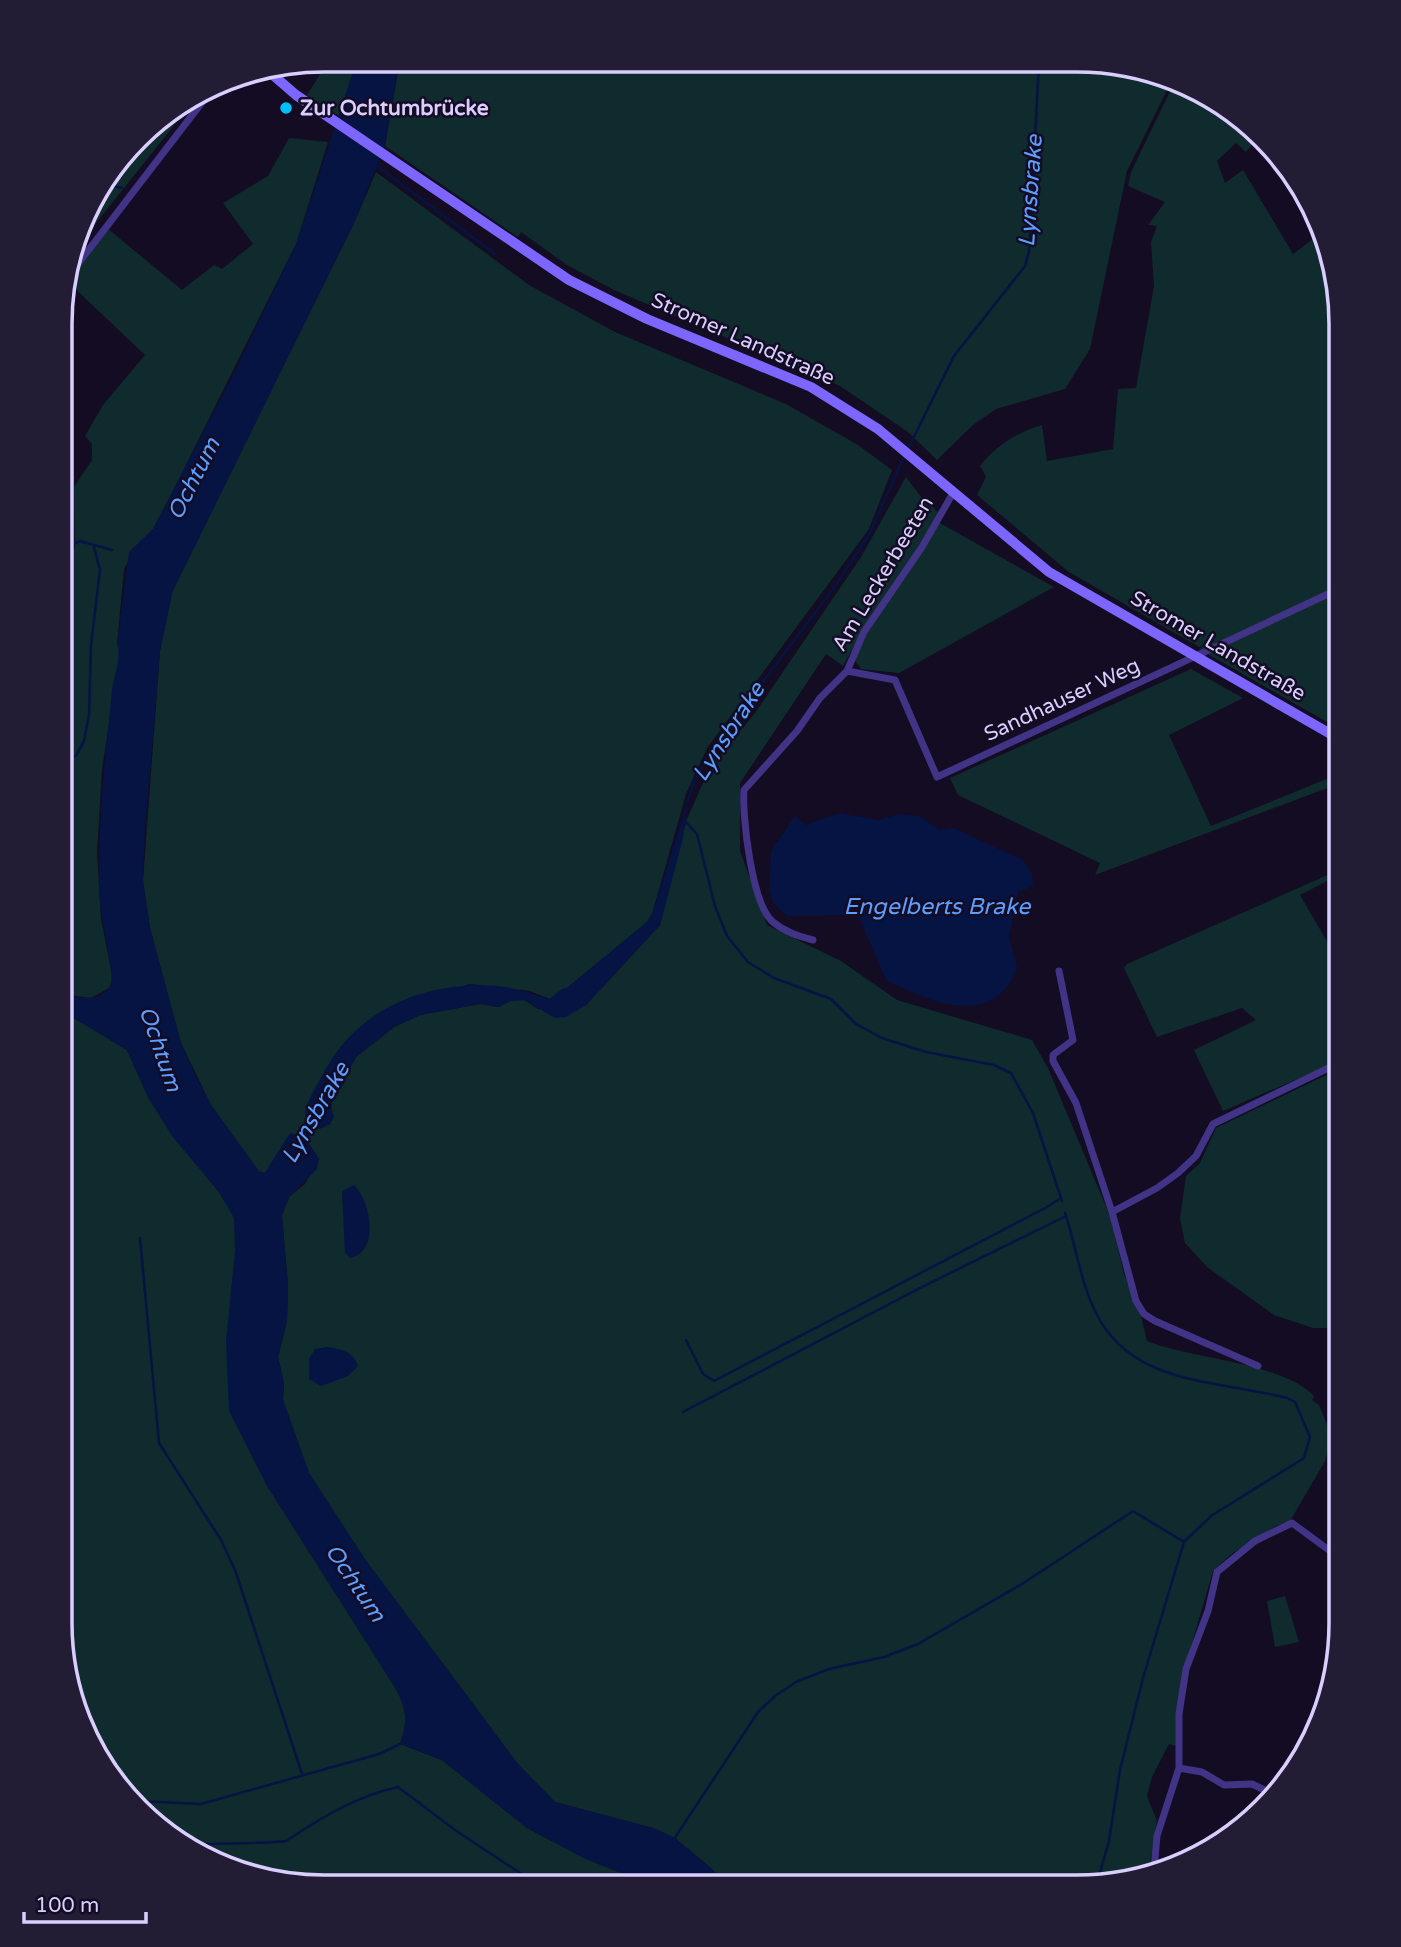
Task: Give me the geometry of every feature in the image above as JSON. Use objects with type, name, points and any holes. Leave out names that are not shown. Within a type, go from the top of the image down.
[{"type":"main road","name":"Stromer Landstraße","points":[[276,77],[384,155],[569,280],[647,319],[811,387],[859,416],[1049,572],[1329,733]]},
{"type":"street","points":[[79,262],[202,103]]},
{"type":"street","name":"Am Leckerbeeten","points":[[813,940],[790,934],[770,920],[752,872],[744,833],[744,790],[797,731],[820,698],[847,671],[864,632],[922,547],[953,493]]},
{"type":"street","name":"Sandhauser Weg","points":[[847,671],[895,680],[937,777],[1329,594]]},
{"type":"street","points":[[1059,971],[1073,1040],[1053,1055],[1053,1061],[1076,1103],[1112,1212],[1128,1276],[1144,1314],[1258,1366]]},
{"type":"street","points":[[1112,1212],[1157,1188],[1178,1173],[1196,1156],[1213,1124],[1329,1068]]},
{"type":"street","points":[[1155,1863],[1157,1836],[1179,1768],[1179,1714],[1186,1669],[1208,1611],[1217,1572],[1255,1541],[1292,1523],[1329,1550]]},
{"type":"street","points":[[1179,1768],[1202,1772],[1224,1785],[1252,1784],[1266,1791]]},
{"type":"green space","points":[[321,72],[353,72],[339,116],[307,95]]},
{"type":"green space","points":[[398,72],[1094,72],[1143,80],[1168,89],[1127,171],[1090,349],[1065,389],[996,409],[973,425],[937,460],[908,432],[840,386],[614,290],[567,265],[521,232],[518,237],[385,146]]},
{"type":"green space","points":[[1171,90],[1204,105],[1254,143],[1246,152],[1236,143],[1217,161],[1225,183],[1243,170],[1293,254],[1314,238],[1316,242],[1329,307],[1329,723],[1199,649],[1217,639],[1199,647],[1069,572],[977,495],[986,477],[980,466],[986,459],[1008,441],[1042,425],[1047,461],[1113,449],[1118,389],[1136,388],[1154,286],[1151,242],[1157,226],[1148,225],[1165,202],[1128,186],[1131,172]]},
{"type":"green space","points":[[183,115],[89,232],[105,197],[134,157],[157,134]]},
{"type":"green space","points":[[289,138],[328,142],[296,244],[171,495],[153,529],[136,548],[124,569],[117,644],[120,651],[102,770],[97,852],[101,919],[113,979],[109,988],[91,998],[72,995],[74,487],[92,460],[92,444],[85,436],[103,405],[145,355],[74,288],[79,266],[107,228],[182,290],[214,265],[222,269],[253,244],[223,203],[268,176]]},
{"type":"green space","points":[[376,172],[529,285],[615,332],[786,404],[858,445],[892,470],[869,529],[707,748],[686,794],[652,914],[647,922],[550,999],[530,991],[469,984],[341,1046],[306,1110],[308,1123],[299,1137],[289,1135],[265,1173],[259,1172],[211,1105],[181,1043],[150,928],[143,881],[160,651],[172,593],[183,568],[355,221]]},
{"type":"green space","points":[[906,477],[921,497],[938,512],[843,666],[826,654],[740,783],[740,851],[767,925],[841,961],[897,1000],[1032,1040],[1048,1068],[1110,1216],[1124,1274],[1141,1316],[1147,1341],[1282,1376],[1314,1396],[1312,1400],[1319,1405],[1329,1429],[1329,1447],[1325,1461],[1290,1521],[1276,1526],[1230,1555],[1213,1571],[1187,1660],[1179,1747],[1169,1744],[1152,1777],[1147,1796],[1157,1821],[1150,1865],[1143,1867],[1094,1875],[717,1875],[675,1838],[653,1828],[555,1802],[517,1763],[364,1558],[309,1473],[283,1400],[284,1383],[278,1357],[287,1321],[288,1285],[282,1216],[289,1197],[305,1184],[319,1159],[307,1141],[315,1127],[319,1129],[330,1124],[333,1117],[333,1099],[344,1084],[343,1080],[356,1057],[394,1027],[420,1015],[480,1004],[499,1007],[510,1001],[524,1000],[538,1009],[586,1005],[660,925],[687,819],[709,769],[755,713],[861,557]]},
{"type":"green space","points":[[938,522],[1054,587],[899,673],[861,669],[855,660],[867,634]]},
{"type":"green space","points":[[1191,669],[1243,698],[1169,735],[1211,826],[1329,778],[1329,787],[1095,875],[1100,863],[958,795],[950,778]]},
{"type":"green space","points":[[1329,874],[1329,880],[1300,895],[1329,943],[1329,1065],[1223,1111],[1194,1050],[1256,1020],[1242,1008],[1157,1037],[1124,968],[1127,964]]},
{"type":"green space","points":[[72,1017],[127,1050],[148,1097],[172,1135],[219,1192],[235,1218],[236,1250],[266,1484],[396,1689],[405,1716],[400,1744],[442,1760],[527,1828],[586,1859],[626,1875],[307,1875],[258,1867],[197,1842],[170,1823],[134,1790],[105,1750],[80,1689],[72,1640]]},
{"type":"green space","points":[[1329,1074],[1329,1328],[1313,1328],[1274,1315],[1207,1267],[1185,1243],[1180,1218],[1186,1176],[1200,1163],[1216,1128]]},
{"type":"green space","points":[[1285,1596],[1299,1642],[1275,1647],[1267,1601]]},
{"type":"water","name":"Ochtum","points":[[353,72],[398,72],[385,145],[355,221],[172,593],[160,651],[145,831],[143,881],[150,928],[181,1043],[195,1075],[211,1105],[259,1171],[265,1173],[289,1135],[292,1133],[299,1137],[302,1133],[308,1103],[340,1048],[357,1029],[377,1014],[422,993],[472,985],[505,987],[550,999],[647,922],[652,914],[688,801],[683,838],[660,925],[586,1005],[566,1017],[555,1018],[524,1000],[510,1001],[499,1007],[480,1004],[420,1015],[394,1027],[356,1057],[343,1080],[344,1084],[333,1099],[334,1117],[330,1124],[319,1129],[315,1127],[307,1141],[319,1159],[317,1169],[289,1197],[282,1216],[288,1285],[287,1321],[278,1357],[284,1383],[283,1400],[309,1473],[364,1558],[517,1763],[555,1802],[653,1828],[675,1838],[717,1875],[626,1875],[586,1859],[527,1828],[442,1760],[400,1744],[405,1716],[396,1689],[266,1484],[229,1411],[226,1341],[235,1251],[234,1218],[219,1192],[172,1136],[148,1097],[127,1050],[72,1017],[72,996],[100,996],[110,987],[111,981],[100,903],[100,823],[112,690],[118,660],[117,644],[129,552],[153,529],[236,369],[296,244]]},
{"type":"water","name":"Engelberts Brake","points":[[840,813],[878,820],[899,814],[919,816],[940,830],[953,828],[1023,860],[1032,874],[1033,886],[1018,892],[1009,936],[1017,967],[1007,987],[993,999],[977,1005],[960,1006],[922,996],[886,980],[858,915],[787,916],[773,903],[769,890],[771,851],[795,816],[805,825]]},
{"type":"water","points":[[354,1185],[365,1202],[370,1225],[366,1246],[359,1254],[350,1258],[345,1253],[342,1191]]},
{"type":"water","points":[[328,1347],[350,1354],[358,1366],[348,1376],[321,1386],[309,1379],[309,1359],[315,1349]]},
{"type":"waterway","name":"Lynsbrake","points":[[907,451],[954,356],[1025,266],[1029,251],[1039,72]]},
{"type":"waterway","points":[[377,166],[495,254]]},
{"type":"waterway","points":[[113,186],[122,188]]},
{"type":"waterway","name":"Lynsbrake","points":[[687,802],[695,780],[719,740],[833,589],[869,535],[904,457]]},
{"type":"waterway","points":[[72,544],[80,541],[112,550]]},
{"type":"waterway","points":[[72,757],[76,756],[84,741],[89,715],[91,645],[100,570],[94,547]]},
{"type":"waterway","points":[[684,820],[697,834],[715,906],[727,936],[748,962],[774,978],[831,999],[856,1024],[882,1038],[926,1052],[994,1065],[1011,1073],[1033,1113],[1062,1201]]},
{"type":"waterway","points":[[686,1340],[703,1374],[714,1381],[1061,1198]]},
{"type":"waterway","points":[[1065,1213],[1086,1287],[1095,1311],[1110,1336],[1130,1354],[1153,1367],[1178,1376],[1260,1392],[1295,1402],[1310,1437],[1304,1458],[1211,1516],[1184,1542],[1143,1678],[1120,1770],[1109,1841],[1099,1874]]},
{"type":"waterway","points":[[683,1412],[922,1287],[1066,1216]]},
{"type":"waterway","points":[[140,1238],[159,1443],[221,1540],[235,1570],[302,1774]]},
{"type":"waterway","points":[[674,1839],[758,1712],[796,1682],[829,1669],[884,1657],[918,1644],[1022,1584],[1133,1511],[1184,1542]]},
{"type":"waterway","points":[[144,1801],[201,1804],[379,1754],[400,1744]]},
{"type":"waterway","points":[[202,1844],[286,1841],[353,1802],[398,1787],[455,1830],[524,1875]]},
{"type":"place","name":"Zur Ochtumbrücke","points":[[286,108]]}]
